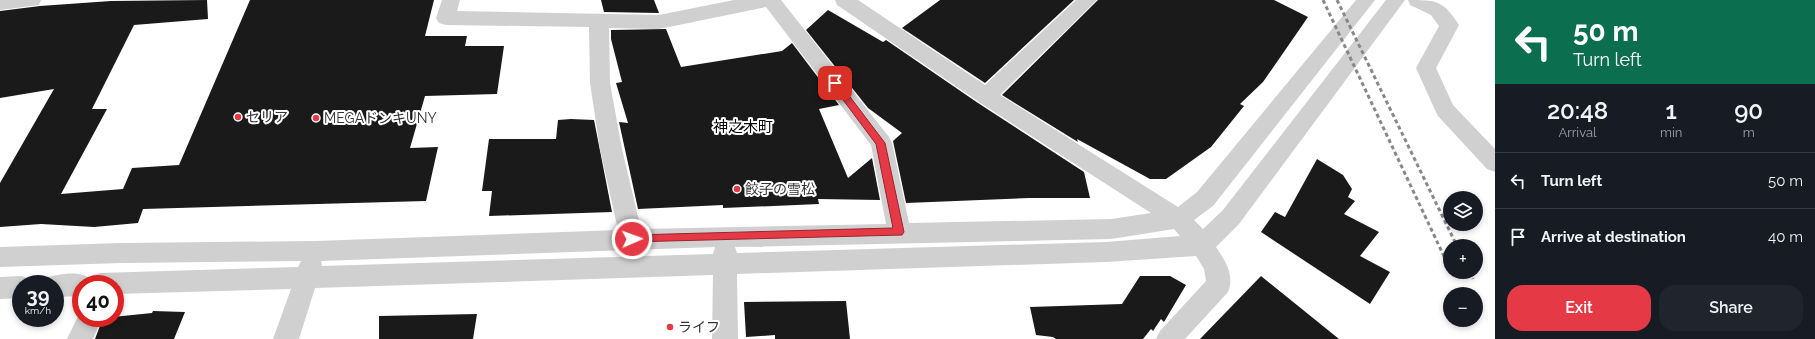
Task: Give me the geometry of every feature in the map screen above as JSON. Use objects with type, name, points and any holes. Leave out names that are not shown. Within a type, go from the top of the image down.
[{"type":"street","points":[[0,3],[32,0]]},
{"type":"street","points":[[452,0],[446,18],[659,22],[766,0]]},
{"type":"street","points":[[771,0],[881,143],[899,232]]},
{"type":"street","points":[[844,0],[986,96],[1178,219],[1202,246],[1216,266],[1219,284],[1169,339]]},
{"type":"street","points":[[986,96],[1088,0]]},
{"type":"street","points":[[0,257],[121,252],[316,251],[632,239],[899,232],[1111,229],[1178,219],[1205,199],[1366,0]]},
{"type":"street","points":[[124,283],[1106,252],[1202,246],[1231,217],[1396,0]]},
{"type":"street","points":[[1417,0],[1438,10],[1449,25],[1426,68],[1445,110],[1495,163]]},
{"type":"street","points":[[599,21],[600,83],[611,149],[632,239]]},
{"type":"street","points":[[725,237],[725,339]]},
{"type":"street","points":[[286,339],[316,251]]},
{"type":"street","points":[[110,275],[121,252]]},
{"type":"street","points":[[0,288],[12,287]]},
{"type":"street","points":[[80,339],[86,327]]},
{"type":"building","points":[[207,0],[208,19],[134,25],[92,109],[107,109],[61,194],[123,189],[132,168],[179,165],[250,0],[434,0],[425,36],[467,36],[465,46],[504,46],[497,94],[425,96],[410,148],[438,147],[426,201],[143,209],[138,223],[94,227],[41,224],[0,227],[0,183],[54,89],[0,98],[0,11],[40,6],[111,1]]},
{"type":"building","points":[[601,0],[654,0],[659,13],[604,12]]},
{"type":"building","points":[[940,0],[1074,0],[985,83],[902,28]]},
{"type":"building","points":[[1098,0],[1274,0],[1308,17],[1263,82],[1240,104],[1244,106],[1211,147],[1166,179],[1150,179],[1077,139],[1078,142],[1002,95]]},
{"type":"building","points":[[828,10],[883,42],[886,40],[978,103],[1084,172],[1090,198],[1029,198],[906,203],[893,141],[902,133],[868,108],[806,30]]},
{"type":"building","points":[[666,29],[681,67],[782,51],[792,43],[839,105],[819,109],[848,178],[872,158],[880,200],[818,199],[819,204],[723,208],[723,205],[638,209],[619,122],[628,123],[616,83],[622,82],[611,39],[611,30]]},
{"type":"building","points":[[558,120],[594,120],[612,212],[489,216],[492,191],[482,191],[489,139],[556,139]]},
{"type":"building","points":[[1317,159],[1343,175],[1352,189],[1348,197],[1355,201],[1344,214],[1379,232],[1360,256],[1390,272],[1370,304],[1261,232],[1275,212],[1285,217]]},
{"type":"building","points":[[1140,276],[1170,276],[1186,285],[1164,322],[1161,319],[1153,331],[1151,329],[1143,339],[1056,339],[1053,337],[1036,335],[1030,307],[1122,304]]},
{"type":"building","points":[[1261,276],[1339,339],[1200,339]]},
{"type":"building","points":[[846,301],[850,339],[775,339],[775,335],[746,337],[744,302]]},
{"type":"building","points":[[153,311],[185,312],[174,339],[95,339],[100,327],[124,327],[124,316],[152,313]]},
{"type":"building","points":[[477,314],[473,339],[379,339],[379,316]]},
{"type":"railway","points":[[1323,0],[1443,254]]},
{"type":"railway","points":[[1337,0],[1454,239]]},
{"type":"place","name":"セリア","points":[[238,117]]},
{"type":"place","name":"MEGAドンキUNY","points":[[316,118]]},
{"type":"place","name":"餃子の雪松","points":[[737,189]]},
{"type":"place","name":"ライフ","points":[[670,327]]},
{"type":"district","name":"神之木町","points":[[743,127]]},
{"type":"route","points":[[632,239],[899,232],[881,143],[835,83]]}]
